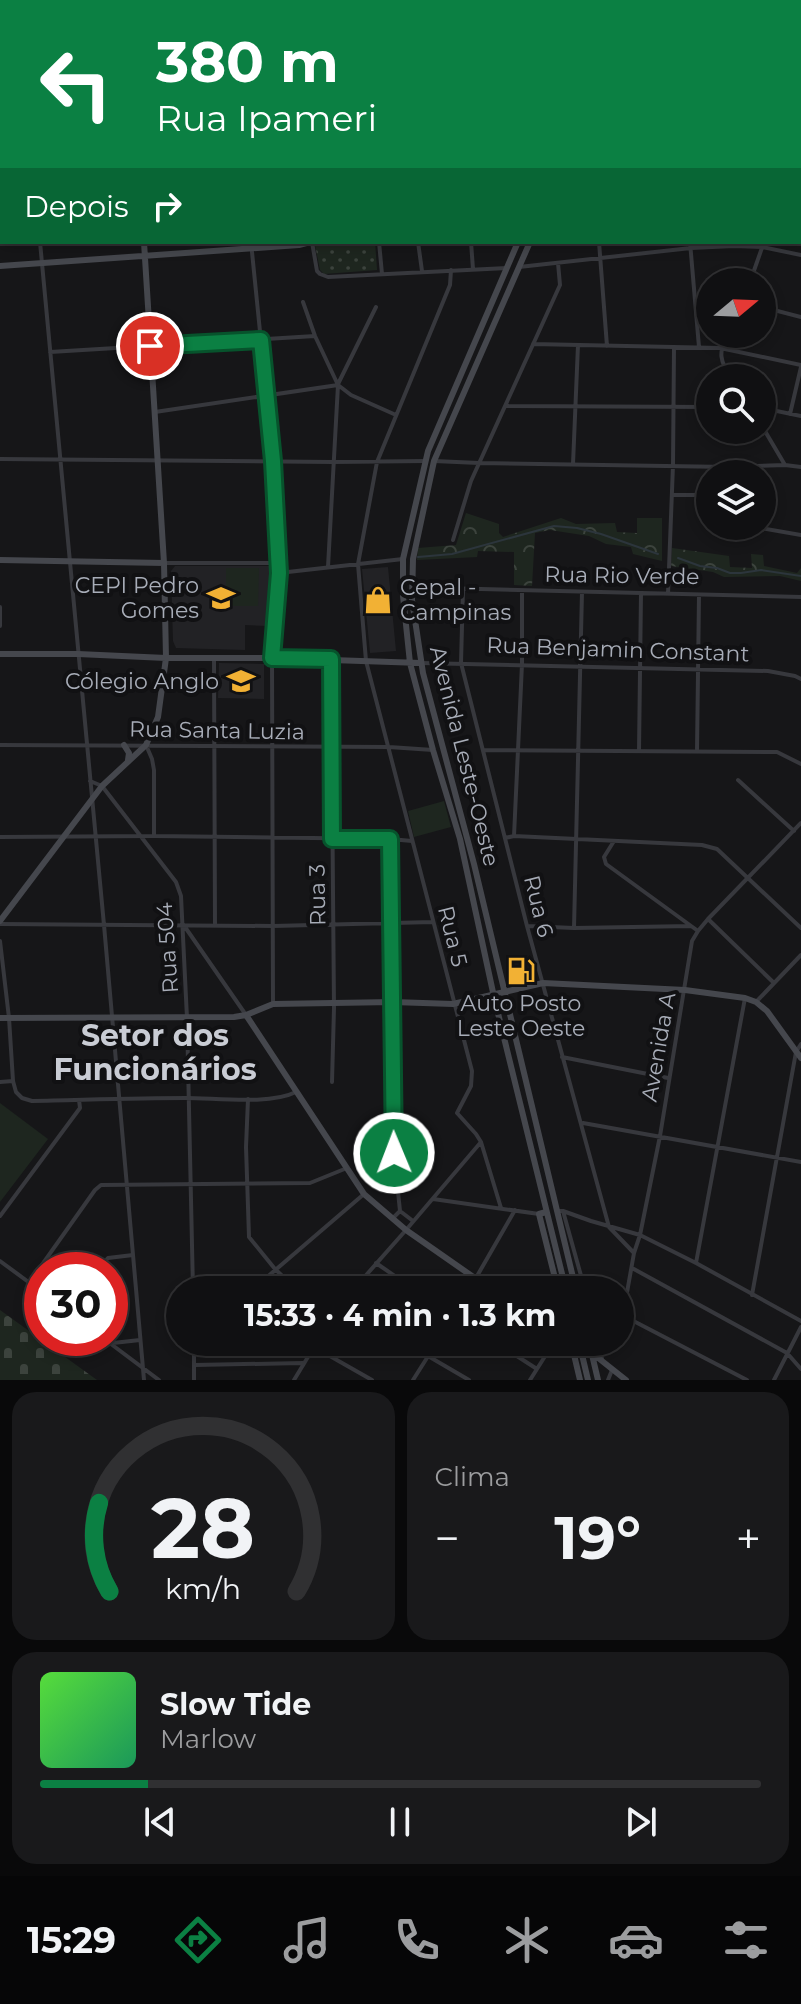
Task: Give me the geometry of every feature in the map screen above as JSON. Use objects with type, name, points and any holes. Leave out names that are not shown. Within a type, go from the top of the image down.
[{"type":"street","points":[[40,244],[144,1380]]},
{"type":"street","points":[[0,922],[102,786],[146,745],[158,717],[166,658],[164,563],[144,244]]},
{"type":"street","points":[[0,266],[252,245],[303,244]]},
{"type":"street","points":[[311,244],[315,267],[324,276],[507,268]]},
{"type":"street","points":[[379,244],[382,274]]},
{"type":"street","points":[[418,244],[422,271]]},
{"type":"street","points":[[471,244],[473,269]]},
{"type":"street","name":"Avenida Leste-Oeste","points":[[529,244],[434,461],[413,559],[412,600],[421,663],[474,864],[560,1211],[573,1276]]},
{"type":"street","points":[[599,244],[607,346]]},
{"type":"street","points":[[519,267],[600,259],[690,245],[763,244],[801,255]]},
{"type":"street","points":[[755,268],[763,244]]},
{"type":"street","points":[[252,245],[273,461],[279,563],[272,658],[273,1004]]},
{"type":"street","name":"Avenida Leste-Oeste","points":[[516,245],[425,461],[403,559],[403,596],[410,663],[460,839],[555,1276]]},
{"type":"street","points":[[690,245],[696,314]]},
{"type":"street","points":[[453,540],[471,481],[560,285],[558,263]]},
{"type":"street","name":"Rua 5","points":[[451,270],[450,285],[377,462],[358,564],[366,661],[472,1071],[471,1086],[457,1113],[481,1142],[501,1208]]},
{"type":"street","points":[[303,302],[338,385],[351,395],[397,415]]},
{"type":"street","points":[[328,567],[338,385],[376,307]]},
{"type":"street","points":[[776,311],[801,317]]},
{"type":"street","points":[[49,352],[315,336]]},
{"type":"street","points":[[533,344],[696,348]]},
{"type":"street","points":[[573,464],[578,345]]},
{"type":"street","points":[[668,594],[674,347]]},
{"type":"street","points":[[724,364],[720,348],[801,366],[790,414]]},
{"type":"street","points":[[155,412],[338,385]]},
{"type":"street","points":[[505,406],[696,407]]},
{"type":"street","points":[[776,411],[801,416]]},
{"type":"street","points":[[773,444],[785,465]]},
{"type":"street","points":[[0,459],[696,466]]},
{"type":"street","points":[[776,465],[801,467]]},
{"type":"street","points":[[672,495],[696,495]]},
{"type":"street","points":[[776,531],[801,535]]},
{"type":"street","points":[[279,573],[403,559]]},
{"type":"street","points":[[0,560],[279,563]]},
{"type":"street","name":"Rua Rio Verde","points":[[442,588],[801,597]]},
{"type":"street","name":"Rua 6","points":[[463,589],[461,663],[527,926],[609,1227]]},
{"type":"street","points":[[514,836],[522,664],[522,590]]},
{"type":"street","points":[[574,928],[582,592]]},
{"type":"street","points":[[639,751],[641,593]]},
{"type":"street","points":[[697,751],[699,595]]},
{"type":"street","points":[[0,607],[0,626]]},
{"type":"street","name":"Rua Benjamin Constant","points":[[0,654],[142,654],[166,658],[331,659],[768,671],[801,679]]},
{"type":"street","points":[[214,658],[215,925]]},
{"type":"street","name":"Rua 3","points":[[331,659],[332,1082]]},
{"type":"street","name":"Rua Santa Luzia","points":[[0,745],[389,747],[433,750]]},
{"type":"street","points":[[124,745],[129,753],[127,761]]},
{"type":"street","points":[[146,745],[154,770],[154,836]]},
{"type":"street","points":[[484,750],[777,752],[801,764]]},
{"type":"street","points":[[738,780],[794,831]]},
{"type":"street","name":"Rua 504","points":[[90,781],[102,786],[176,882],[181,896],[193,1276]]},
{"type":"street","name":"Avenida A","points":[[630,1276],[660,1136],[692,941],[708,919],[801,823]]},
{"type":"street","points":[[0,837],[154,836],[412,841]]},
{"type":"street","points":[[505,838],[702,845],[717,849],[801,928]]},
{"type":"street","points":[[390,839],[394,1153],[400,1211],[413,1221]]},
{"type":"street","points":[[614,841],[604,857],[606,864],[698,931]]},
{"type":"street","points":[[708,919],[774,983]]},
{"type":"street","points":[[0,922],[273,926],[433,922]]},
{"type":"street","points":[[184,925],[364,1194],[406,1230],[471,1276]]},
{"type":"street","points":[[527,926],[691,926]]},
{"type":"street","points":[[0,941],[13,1081],[16,1092],[22,1098],[32,1101],[248,1099],[286,1097],[296,1092]]},
{"type":"street","points":[[185,948],[198,946]]},
{"type":"street","points":[[756,1002],[801,955]]},
{"type":"street","points":[[0,1018],[234,1017],[273,1004],[453,1004],[543,983],[685,990],[745,998],[767,1011],[799,1055]]},
{"type":"street","points":[[696,1263],[745,998]]},
{"type":"street","points":[[752,1295],[801,1044]]},
{"type":"street","points":[[562,1057],[668,1078]]},
{"type":"street","points":[[0,1082],[13,1081]]},
{"type":"street","points":[[248,1099],[246,1185],[249,1237],[282,1276]]},
{"type":"street","points":[[0,1216],[80,1108],[79,1100]]},
{"type":"street","points":[[582,1122],[801,1162]]},
{"type":"street","points":[[365,1276],[481,1142]]},
{"type":"street","points":[[51,1252],[95,1190],[107,1184],[310,1183],[347,1168]]},
{"type":"street","points":[[267,1276],[364,1194]]},
{"type":"street","points":[[433,1199],[543,1213]]},
{"type":"street","points":[[477,1276],[515,1210]]},
{"type":"street","points":[[393,1218],[400,1211]]},
{"type":"street","points":[[560,1211],[640,1235],[696,1263],[801,1324],[774,1380]]},
{"type":"street","points":[[560,1211],[581,1276]]},
{"type":"street","name":"Avenida Leste-Oeste","points":[[543,1213],[562,1276]]},
{"type":"street","points":[[609,1227],[634,1253]]},
{"type":"street","points":[[128,1256],[133,1255]]},
{"type":"street","points":[[0,1261],[24,1279]]},
{"type":"street","points":[[376,1263],[395,1276]]},
{"type":"street","points":[[632,1268],[787,1353],[801,1369]]},
{"type":"street","points":[[634,1321],[747,1380]]},
{"type":"street","points":[[128,1342],[141,1340]]},
{"type":"street","points":[[128,1356],[159,1380]]},
{"type":"street","points":[[194,1356],[194,1380]]},
{"type":"street","points":[[294,1380],[308,1356]]},
{"type":"street","points":[[333,1356],[372,1380]]},
{"type":"street","points":[[413,1380],[428,1356],[469,1380]]},
{"type":"street","points":[[517,1356],[537,1369]]},
{"type":"street","points":[[530,1380],[545,1356]]},
{"type":"street","points":[[577,1356],[580,1380]]},
{"type":"street","points":[[580,1356],[588,1380]]},
{"type":"street","points":[[592,1356],[598,1380]]},
{"type":"street","points":[[596,1356],[626,1380]]},
{"type":"street","points":[[194,1365],[303,1363]]},
{"type":"street","points":[[608,1380],[612,1370]]},
{"type":"shaded area","name":"CEPI Pedro Gomes","points":[[175,566],[269,566],[273,571],[268,626],[245,625],[245,650],[176,648],[173,641],[171,571]]},
{"type":"shaded area","points":[[388,567],[396,651],[370,653],[362,569]]},
{"type":"shaded area","name":"Cólegio Anglo","points":[[219,663],[264,664],[264,699],[218,698]]},
{"type":"green space","points":[[375,244],[377,270],[324,274],[320,270],[315,245]]},
{"type":"green space","points":[[466,513],[499,524],[499,533],[503,537],[561,518],[576,524],[615,523],[617,532],[637,533],[637,518],[662,518],[662,561],[633,554],[631,547],[550,530],[535,533],[532,586],[514,585],[514,552],[478,551],[477,557],[417,560],[418,548],[456,545]]},
{"type":"green space","points":[[672,548],[729,556],[730,567],[752,568],[751,554],[763,555],[764,566],[797,573],[801,568],[801,581],[780,576],[724,577],[713,572],[671,566]]},
{"type":"green space","points":[[226,568],[259,568],[258,606],[226,606]]},
{"type":"green space","points":[[444,801],[451,827],[414,837],[408,811]]},
{"type":"green space","points":[[0,1103],[48,1139],[0,1202]]},
{"type":"green space","points":[[0,1310],[24,1327],[24,1356],[64,1356],[97,1380],[0,1380]]},
{"type":"waterway","points":[[418,557],[452,554],[554,526],[601,534],[658,554]]},
{"type":"waterway","points":[[678,558],[730,573],[761,570],[801,576]]},
{"type":"place","name":"CEPI Pedro Gomes","points":[[221,598]]},
{"type":"place","name":"Cepal - Campinas","points":[[378,600]]},
{"type":"place","name":"Cólegio Anglo","points":[[241,681]]},
{"type":"place","name":"Auto Posto Leste Oeste","points":[[521,971]]},
{"type":"district","name":"Setor dos Funcionários","points":[[155,1053]]},
{"type":"route","points":[[150,346],[261,340],[273,461],[279,573],[272,658],[331,659],[332,839],[390,839],[394,1153]]}]
